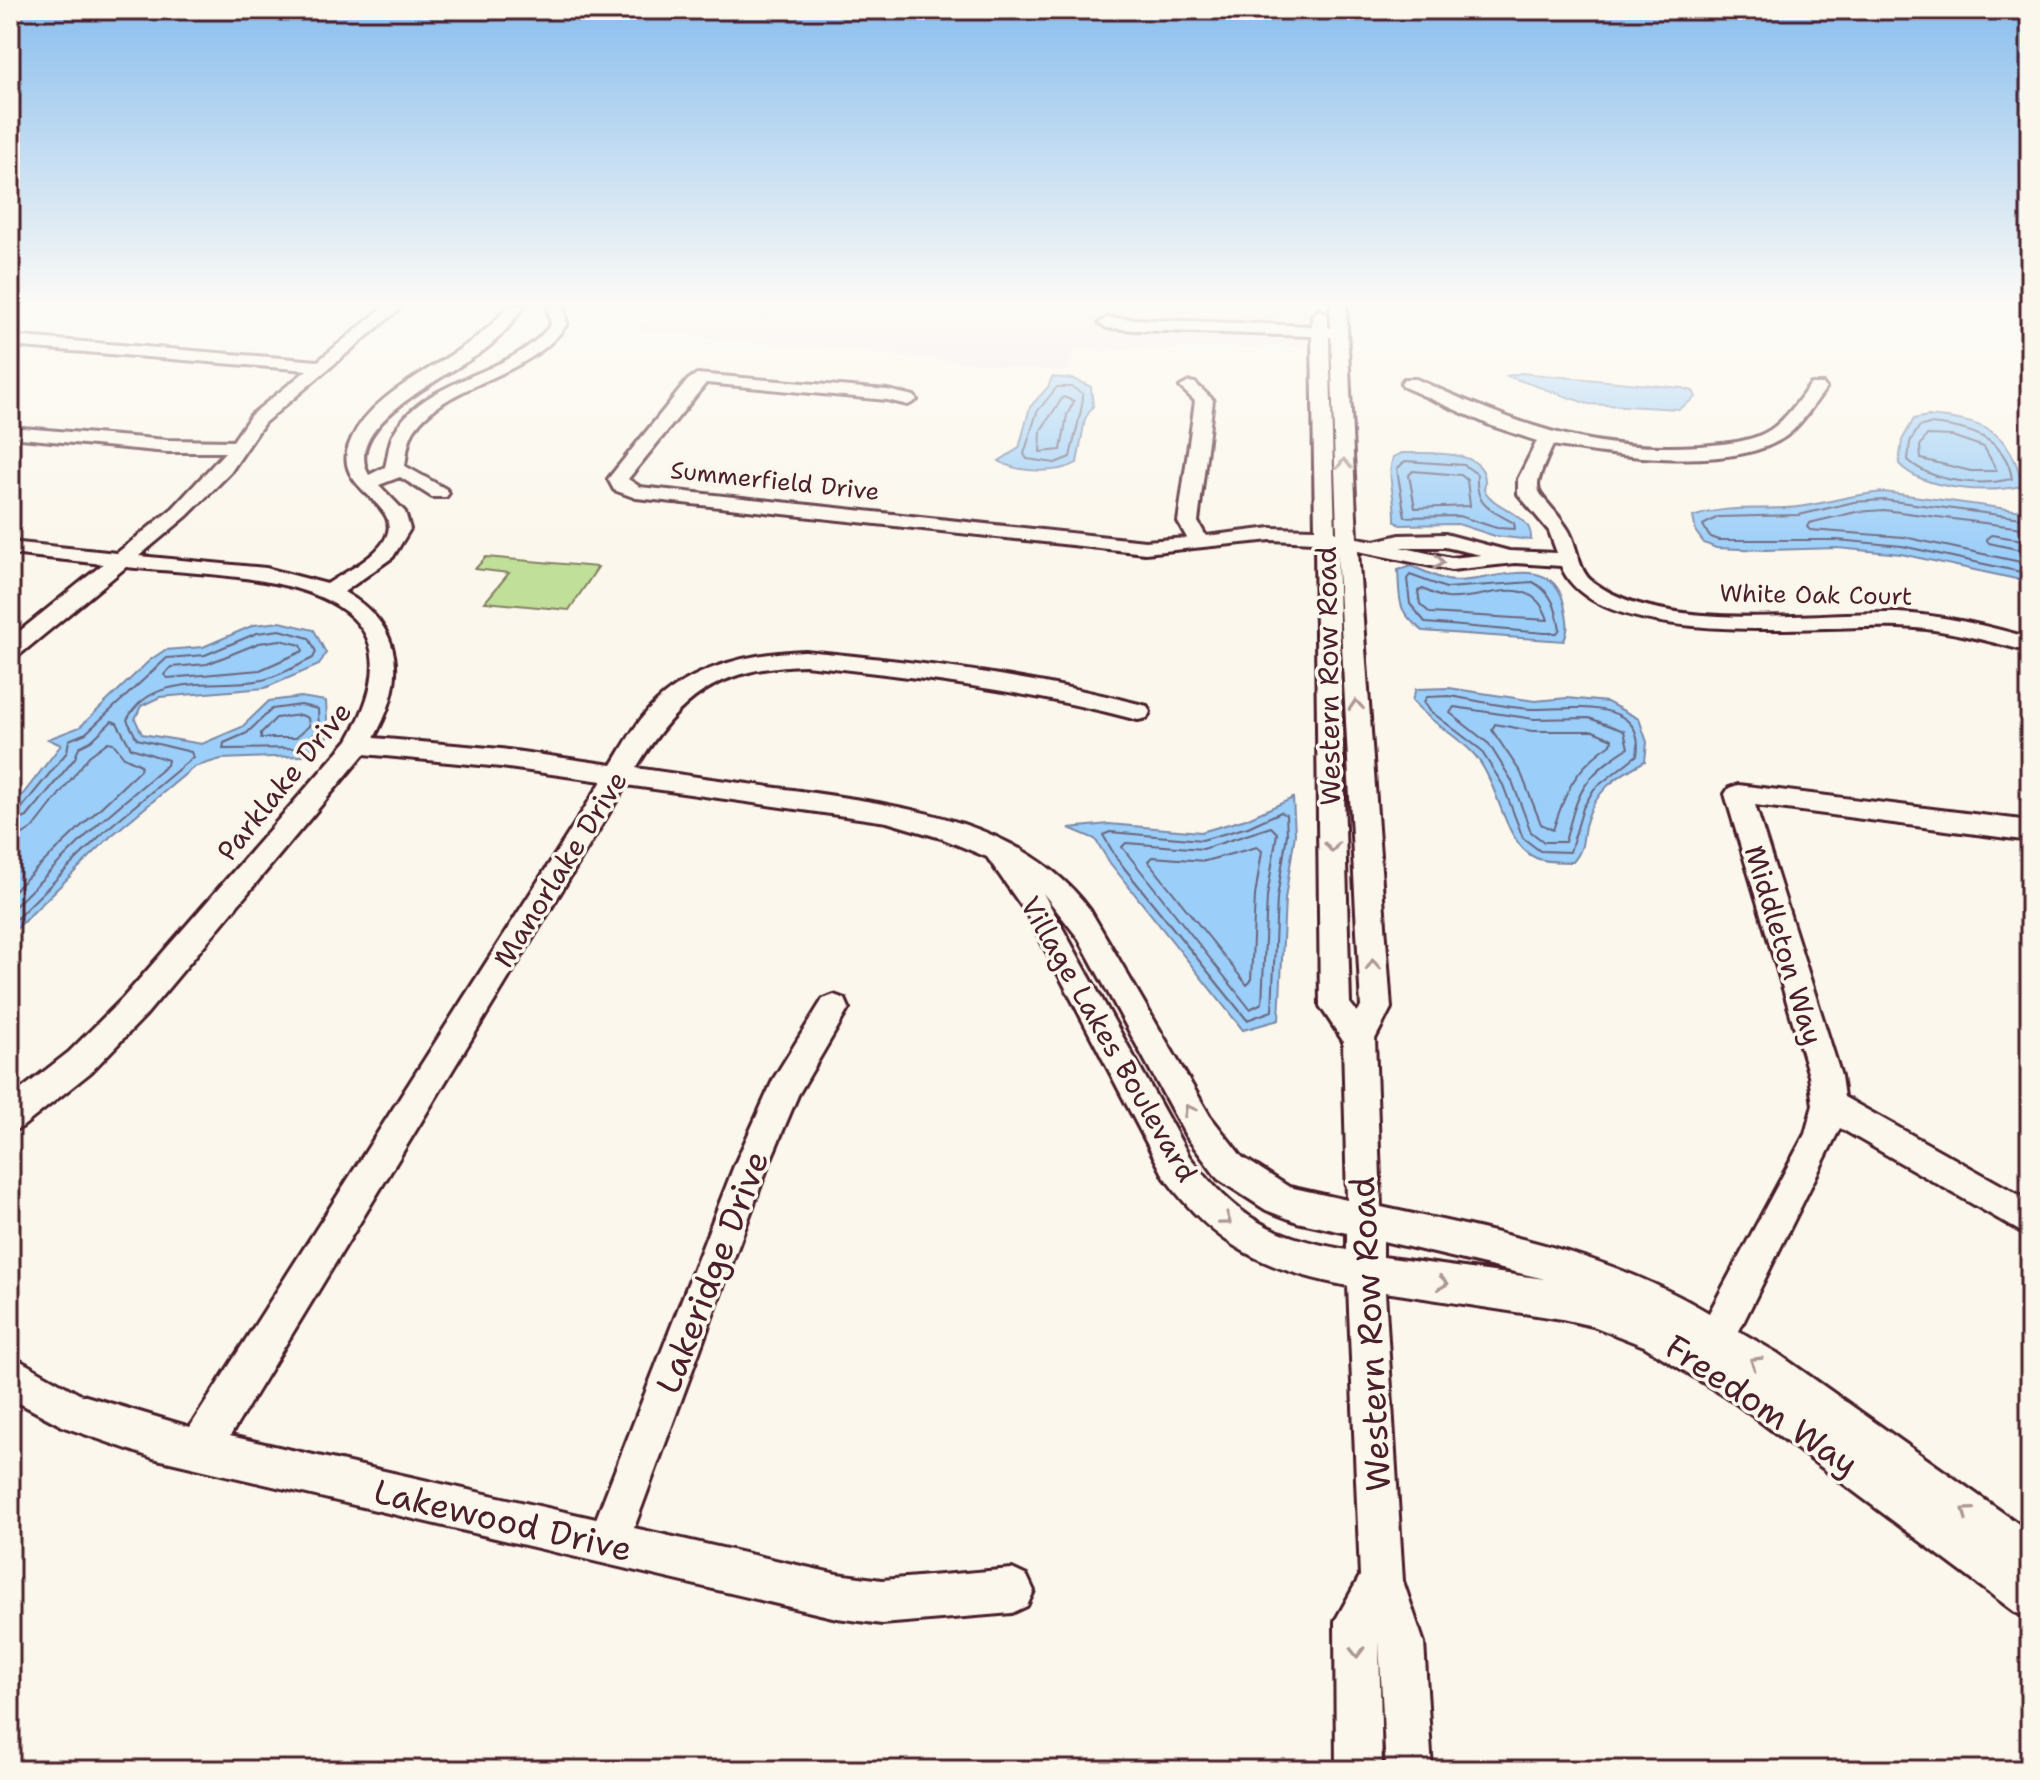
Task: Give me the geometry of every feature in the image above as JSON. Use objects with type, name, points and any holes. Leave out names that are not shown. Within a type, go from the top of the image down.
[{"type":"street","points":[[10,651],[209,485],[257,419],[293,389]]},
{"type":"street","points":[[329,592],[380,557],[399,532],[396,510],[358,478],[353,460],[357,445],[372,422],[412,389]]},
{"type":"street","points":[[393,471],[401,437],[411,422],[455,389]]},
{"type":"street","name":"Summerfield Drive","points":[[690,389],[618,479],[621,486],[636,492],[1129,546],[1176,547],[1234,537],[1268,537],[1284,542],[1332,540],[1375,545],[1414,558],[1443,563],[1468,564],[1505,557],[1570,561]]},
{"type":"street","name":"Summerfield Drive","points":[[823,389],[908,400]]},
{"type":"street","points":[[1191,389],[1204,400],[1188,522],[1200,543]]},
{"type":"street","name":"Western Row Road","points":[[1330,389],[1335,1006],[1359,1038],[1374,1224],[1366,1272],[1382,1581],[1402,1643],[1409,1770]]},
{"type":"street","points":[[1424,389],[1547,439],[1671,452],[1744,446],[1781,431],[1816,389]]},
{"type":"street","points":[[10,432],[177,447],[237,447]]},
{"type":"street","name":"White Oak Court","points":[[1547,439],[1528,479],[1527,489],[1535,505],[1558,528],[1577,578],[1591,591],[1611,602],[1649,612],[1763,624],[1885,620],[1937,623],[2030,645]]},
{"type":"street","points":[[366,484],[393,471],[405,472],[439,493]]},
{"type":"street","name":"Western Row Road","points":[[1332,540],[1376,1008],[1359,1038]]},
{"type":"street","name":"Parklake Drive","points":[[10,548],[294,580],[329,592],[356,608],[372,623],[382,642],[387,662],[378,710],[358,745],[126,1016],[80,1062],[10,1117]]},
{"type":"street","name":"Manorlake Drive","points":[[199,1449],[651,723],[674,699],[717,675],[780,659],[830,661],[1014,684],[1076,695],[1138,712]]},
{"type":"street","name":"Village Lakes Boulevard","points":[[358,745],[450,752],[887,813],[955,830],[1032,870],[1067,901],[1090,932],[1198,1126],[1230,1168],[1278,1199],[1374,1224]]},
{"type":"street","name":"Middleton Way","points":[[1711,1350],[1821,1137],[1829,1105],[1825,1076],[1738,794],[2027,836]]},
{"type":"street","name":"Village Lakes Boulevard","points":[[992,849],[1038,907],[1177,1167],[1199,1196],[1227,1222],[1261,1243],[1299,1258],[1366,1272]]},
{"type":"street","name":"Lakeridge Drive","points":[[607,1544],[751,1166],[785,1088],[834,1008]]},
{"type":"street","points":[[1829,1105],[2030,1220]]},
{"type":"street","name":"Freedom Way","points":[[1374,1224],[1497,1249],[1574,1269],[1662,1306],[1751,1390],[2030,1597]]},
{"type":"street","name":"Freedom Way","points":[[1366,1272],[1535,1296],[1593,1308],[1763,1367],[2030,1558]]},
{"type":"street","name":"Lakewood Drive","points":[[10,1374],[35,1392],[82,1415],[199,1449],[852,1598],[882,1602],[1012,1591]]},
{"type":"street","points":[[1359,1770],[1357,1621],[1382,1581]]},
{"type":"green space","points":[[486,557],[598,567],[569,610],[485,602],[509,573],[475,569]]},
{"type":"water","points":[[1046,389],[1091,389],[1093,406],[1085,419],[1077,463],[1038,471],[1016,468],[999,461],[1019,448],[1030,407]]},
{"type":"water","points":[[1545,389],[1686,389],[1693,391],[1696,397],[1679,409],[1588,404]]},
{"type":"water","points":[[1928,416],[1963,421],[1991,431],[2010,451],[2022,486],[1958,488],[1924,480],[1910,473],[1899,464],[1902,440],[1914,419]]},
{"type":"water","points":[[1402,453],[1458,456],[1479,466],[1485,476],[1484,490],[1526,524],[1531,540],[1495,536],[1458,524],[1400,525],[1395,521],[1390,472],[1393,457]]},
{"type":"water","points":[[1884,492],[2030,512],[2030,582],[1901,554],[1837,548],[1716,548],[1704,543],[1696,532],[1693,517],[1732,509],[1798,507]]},
{"type":"water","points":[[1411,566],[1447,580],[1462,581],[1514,573],[1545,577],[1557,587],[1564,604],[1567,627],[1564,641],[1423,631],[1408,617],[1401,605],[1398,570]]},
{"type":"water","points":[[280,622],[314,630],[326,653],[319,665],[265,688],[160,697],[141,706],[135,719],[142,734],[202,744],[242,727],[269,701],[301,697],[326,701],[328,736],[302,756],[221,759],[194,767],[111,836],[10,935],[10,811],[61,745],[48,739],[80,727],[150,660],[165,650],[203,647],[254,625]]},
{"type":"water","points":[[1449,688],[1535,701],[1567,698],[1607,702],[1639,719],[1647,742],[1645,761],[1615,779],[1600,794],[1589,814],[1581,849],[1573,862],[1540,860],[1525,850],[1508,826],[1482,765],[1473,753],[1412,700],[1416,689]]},
{"type":"water","points":[[1293,798],[1295,834],[1285,899],[1279,1020],[1243,1030],[1110,863],[1095,839],[1069,828],[1109,824],[1201,832],[1246,819]]}]
